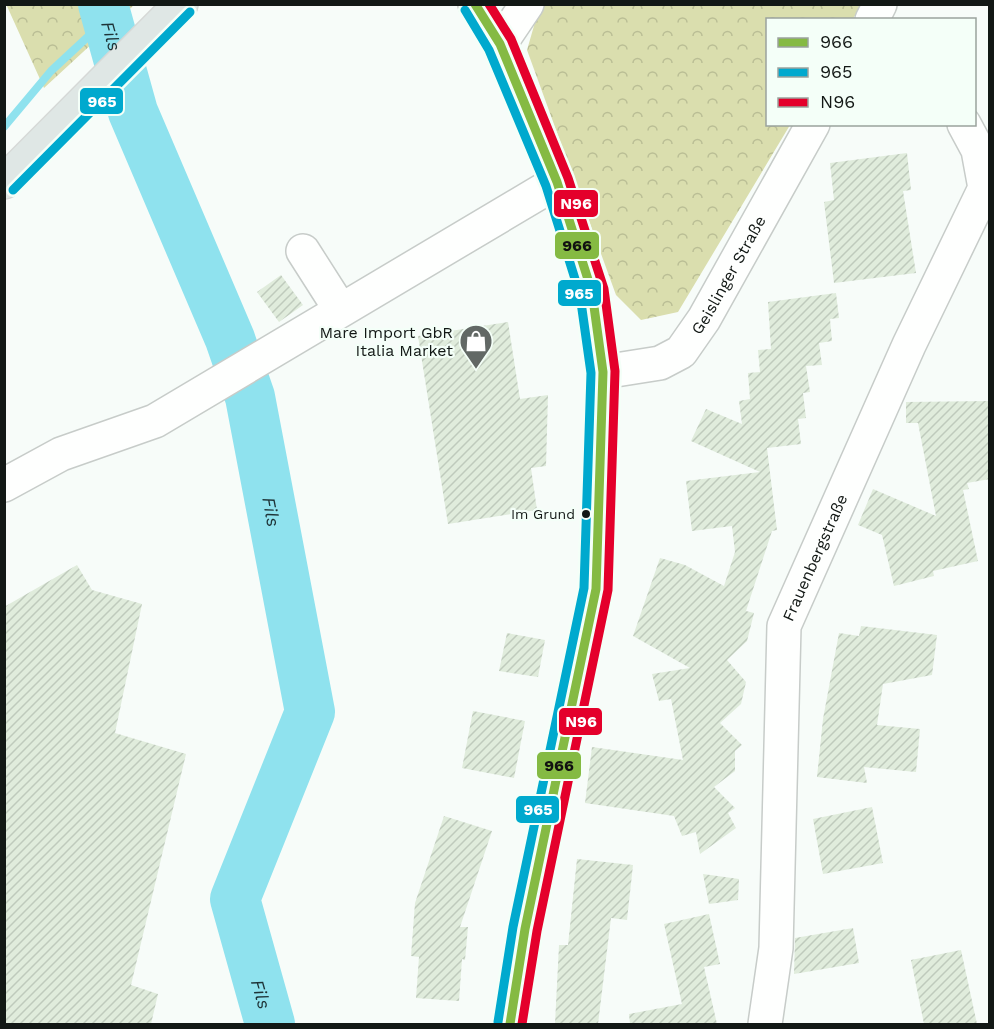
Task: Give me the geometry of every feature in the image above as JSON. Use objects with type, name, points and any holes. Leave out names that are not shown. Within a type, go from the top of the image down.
[{"type":"main road","points":[[4,182],[174,12]]},
{"type":"street","points":[[475,4],[500,44],[557,182],[592,292],[603,372],[596,589],[525,929],[510,1024]]},
{"type":"street","points":[[500,44],[527,4]]},
{"type":"street","points":[[873,18],[880,4]]},
{"type":"street","name":"Geislinger Straße","points":[[603,372],[660,363],[681,352],[704,319],[812,126]]},
{"type":"street","name":"Frauenbergstraße","points":[[765,1024],[776,948],[784,626],[909,345],[985,188],[978,150],[965,126]]},
{"type":"street","points":[[4,485],[61,454],[155,421],[557,182]]},
{"type":"street","points":[[303,251],[340,309]]},
{"type":"green space","points":[[6,4],[134,4],[134,5],[44,88]]},
{"type":"green space","points":[[540,5],[861,5],[854,18],[766,18],[766,126],[789,126],[678,312],[641,320],[616,295],[527,50]]},
{"type":"building","points":[[907,153],[911,190],[903,191],[916,273],[834,283],[824,202],[834,200],[830,163]]},
{"type":"building","points":[[281,275],[303,305],[279,322],[257,292]]},
{"type":"building","points":[[836,293],[839,318],[830,319],[832,341],[819,343],[822,365],[806,366],[810,392],[803,393],[806,418],[798,419],[801,444],[767,448],[777,530],[772,531],[746,611],[754,613],[747,641],[727,660],[746,682],[741,704],[720,723],[742,745],[735,751],[735,771],[714,787],[735,808],[728,813],[736,828],[700,854],[696,832],[682,836],[674,816],[585,803],[592,747],[683,760],[671,699],[659,701],[652,674],[690,668],[633,636],[660,558],[685,565],[724,586],[735,552],[732,526],[692,531],[686,481],[760,472],[691,441],[706,409],[742,424],[739,401],[750,399],[748,373],[760,372],[758,350],[771,349],[768,302]]},
{"type":"building","points":[[508,322],[520,399],[548,395],[546,466],[531,468],[537,510],[448,524],[418,336]]},
{"type":"building","points":[[990,401],[990,479],[967,483],[969,489],[963,490],[978,561],[933,571],[934,576],[894,586],[882,535],[858,525],[873,489],[936,516],[918,423],[906,423],[906,402]]},
{"type":"building","points":[[77,565],[92,590],[142,604],[115,733],[186,754],[131,985],[158,994],[151,1024],[4,1024],[4,607]]},
{"type":"building","points":[[861,626],[937,635],[932,675],[883,684],[877,725],[920,729],[916,772],[864,767],[867,783],[817,777],[823,719],[839,633],[859,636]]},
{"type":"building","points":[[507,633],[545,640],[538,677],[499,671]]},
{"type":"building","points":[[473,711],[525,721],[514,778],[462,768]]},
{"type":"building","points":[[872,807],[883,863],[823,874],[813,819]]},
{"type":"building","points":[[444,816],[492,831],[460,927],[468,927],[465,960],[462,959],[459,1001],[416,998],[419,957],[411,956],[415,903]]},
{"type":"building","points":[[577,859],[633,865],[627,920],[611,918],[598,1024],[555,1024],[559,945],[568,945]]},
{"type":"building","points":[[703,874],[739,879],[738,900],[709,904]]},
{"type":"building","points":[[709,914],[720,964],[704,967],[717,1024],[630,1024],[629,1014],[682,1004],[664,924]]},
{"type":"building","points":[[853,928],[859,963],[794,974],[795,938]]},
{"type":"building","points":[[961,950],[977,1024],[924,1024],[911,960]]},
{"type":"waterway","name":"Fils","points":[[103,4],[133,112],[230,339],[250,397],[310,712],[235,899],[270,1024]]},
{"type":"waterway","points":[[4,127],[51,71],[107,19]]},
{"type":"transit line","name":"966","points":[[475,4],[500,44],[557,182],[592,292],[603,372],[596,589],[525,929],[510,1024]]},
{"type":"transit line","name":"N96","points":[[489,4],[511,39],[568,178],[604,289],[615,371],[608,590],[537,931],[522,1024]]},
{"type":"transit line","name":"965","points":[[465,10],[489,50],[546,186],[580,295],[591,373],[584,588],[513,927],[498,1022]]},
{"type":"transit line","name":"965","points":[[13,190],[190,12]]},
{"type":"place","name":"Mare Import GbR Italia Market","points":[[476,370]]},
{"type":"place","name":"Im Grund","points":[[586,514]]}]
